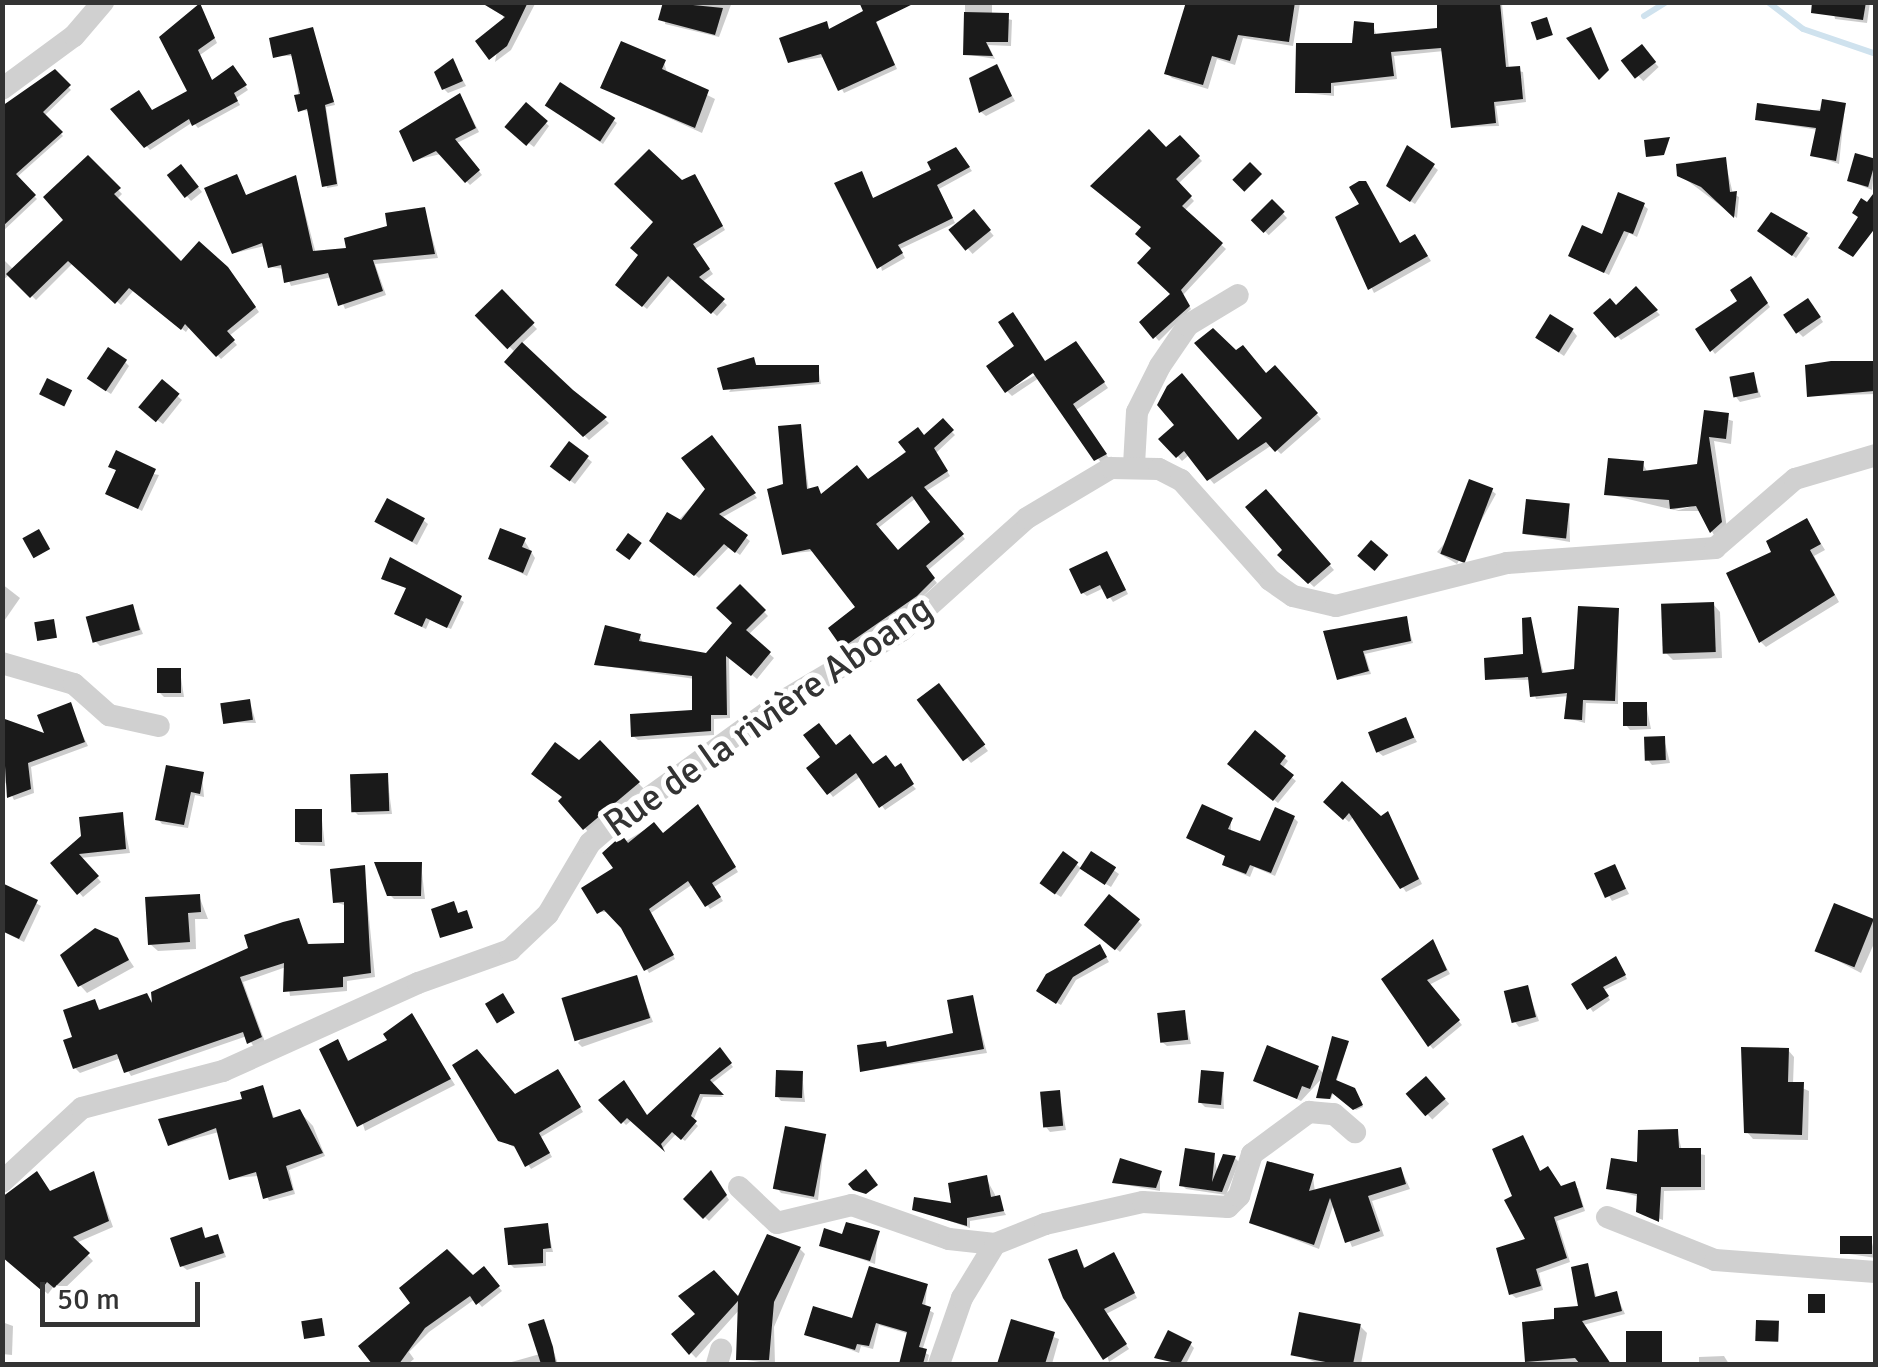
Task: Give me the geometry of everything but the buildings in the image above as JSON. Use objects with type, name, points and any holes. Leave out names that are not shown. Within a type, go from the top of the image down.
[{"type":"street","points":[[2,88],[74,36],[102,2]]},
{"type":"street","points":[[1238,296],[1188,325],[1160,366],[1138,412],[1134,465],[1181,480],[1270,580],[1292,596],[1336,606],[1508,563],[1715,548],[1795,479],[1876,455]]},
{"type":"street","name":"Rue de la rivière Aboang","points":[[2,1182],[82,1108],[223,1071],[418,983],[510,950],[548,914],[575,864],[611,825],[768,712],[901,631],[983,554],[1068,488],[1134,465]]},
{"type":"street","points":[[2,664],[74,684],[108,715],[159,726]]},
{"type":"street","points":[[739,1187],[777,1223],[852,1205],[950,1239],[995,1244],[1045,1224],[1144,1202],[1228,1207],[1239,1196],[1252,1154],[1308,1112],[1334,1114],[1355,1132]]},
{"type":"street","points":[[1607,1217],[1714,1260],[1876,1272]]},
{"type":"street","points":[[939,1364],[962,1298],[995,1244]]},
{"type":"waterway","points":[[1644,16],[1666,2]]},
{"type":"waterway","points":[[1768,2],[1803,29],[1876,54]]}]
